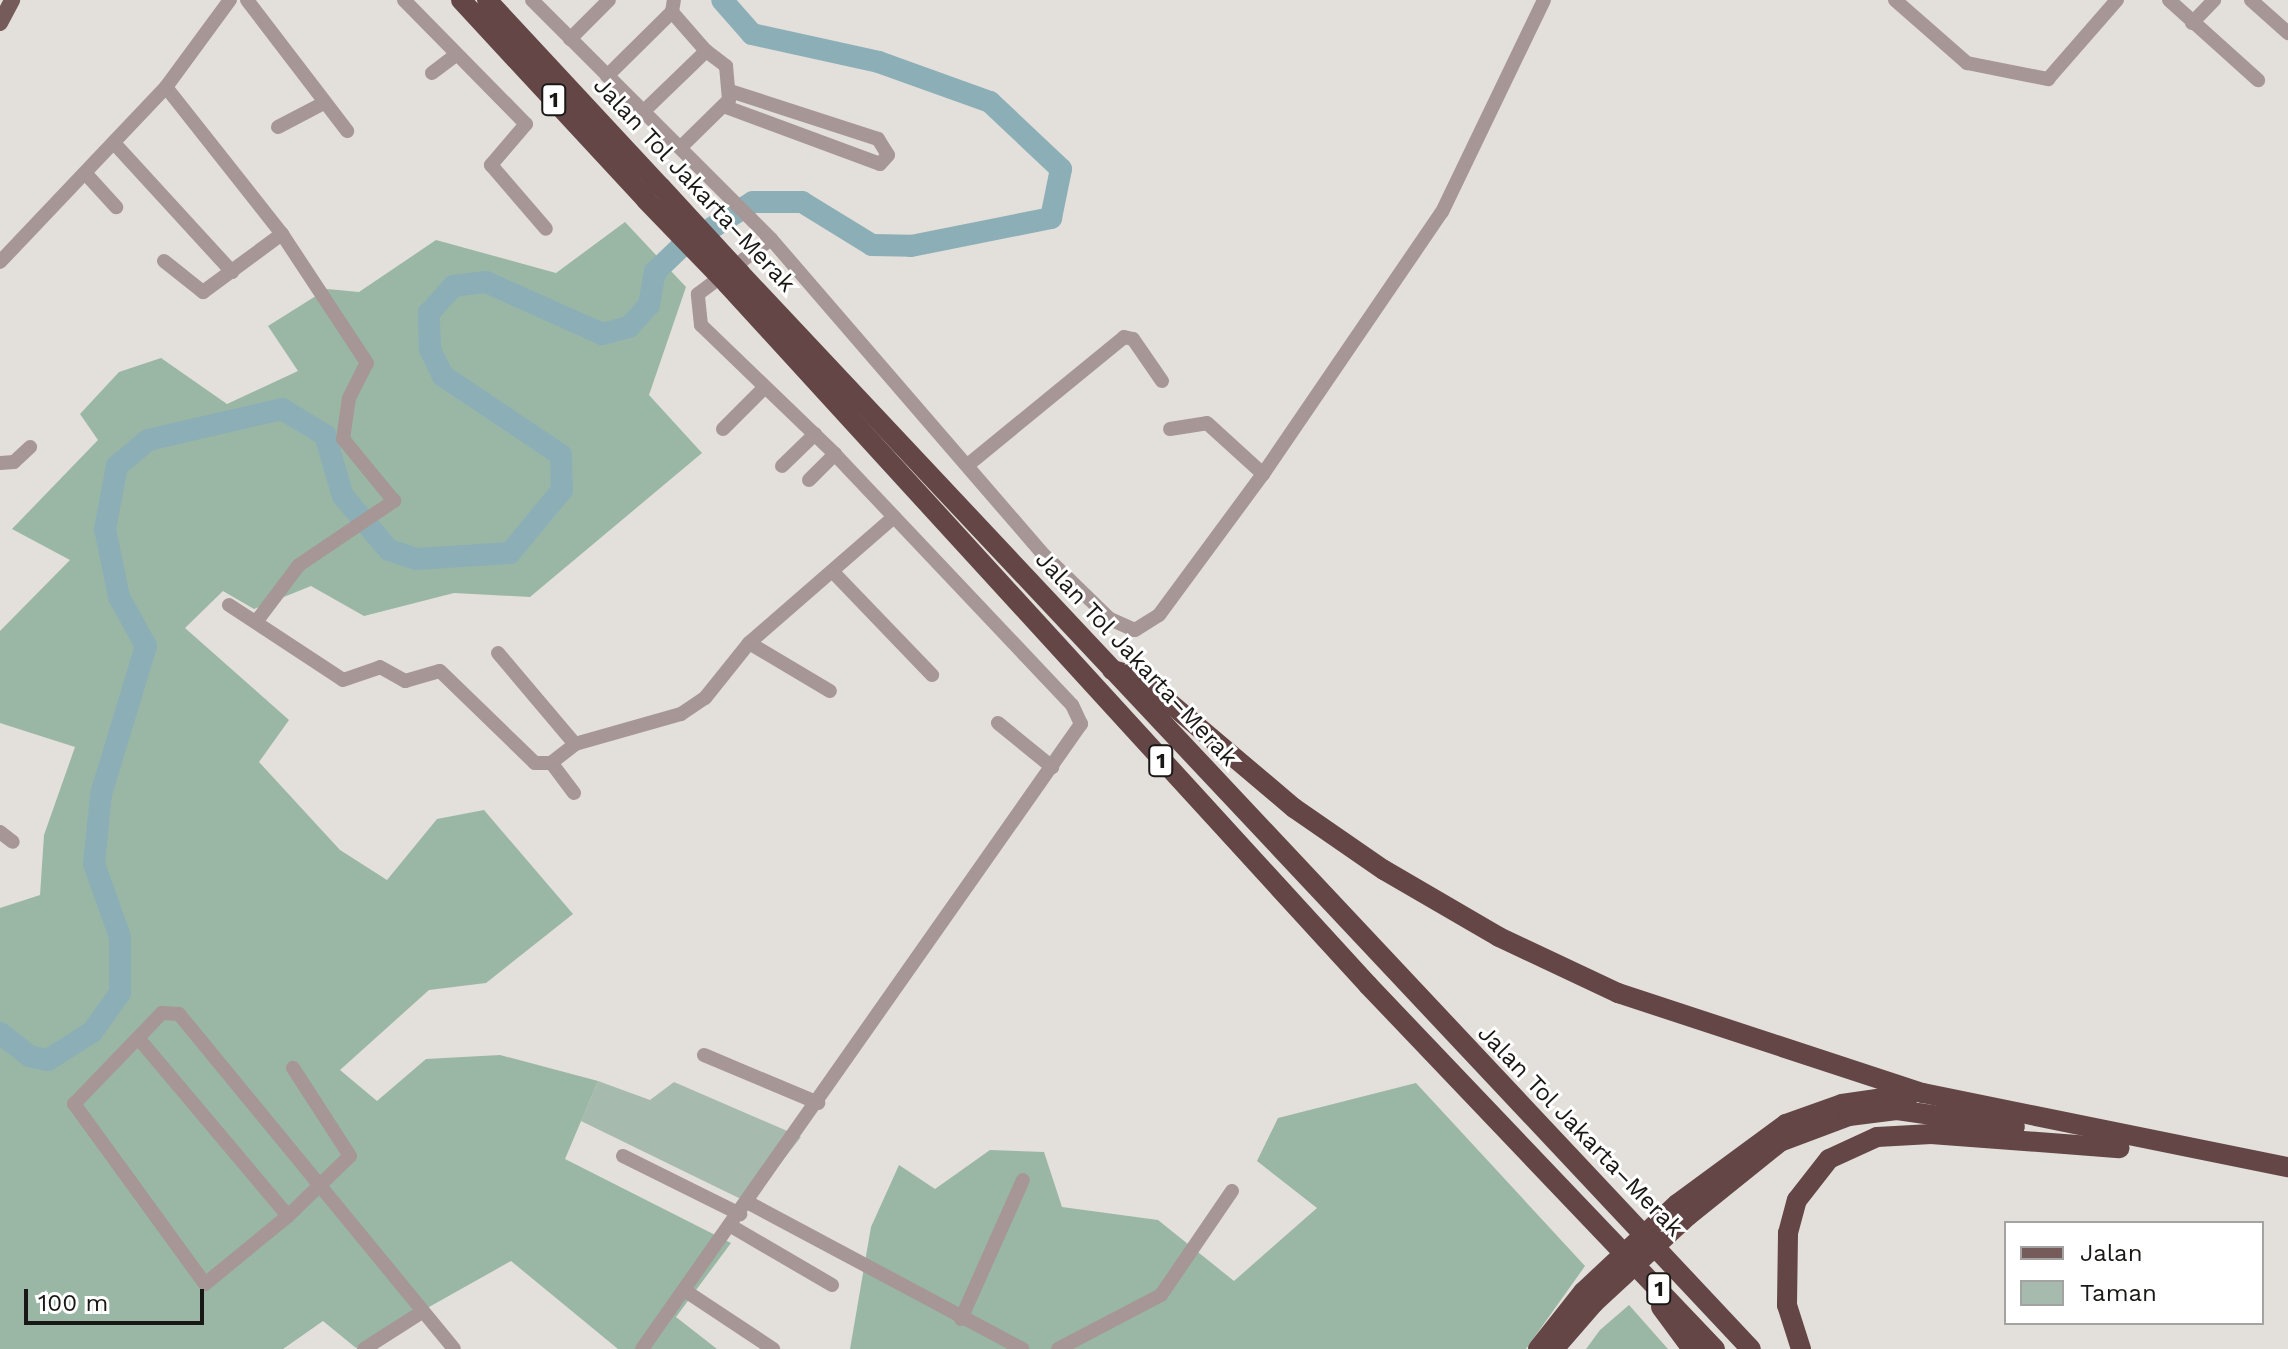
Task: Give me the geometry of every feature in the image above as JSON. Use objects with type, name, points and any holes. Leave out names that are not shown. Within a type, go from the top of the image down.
[{"type":"highway","name":"Jalan Tol Jakarta–Merak","points":[[461,0],[653,193],[1112,670],[1751,1349]]},
{"type":"highway","name":"Jalan Tol Jakarta–Merak","points":[[487,0],[653,193]]},
{"type":"highway","name":"Jalan Tol Jakarta–Merak","points":[[734,279],[1347,962],[1715,1349]]},
{"type":"highway","points":[[1112,670],[1139,677],[1294,808],[1384,870],[1499,937],[1722,1033],[1923,1093],[2288,1167]]},
{"type":"highway","points":[[1538,1349],[1682,1210],[1786,1124],[1842,1104],[1923,1093]]},
{"type":"highway","points":[[1682,1210],[1780,1142],[1849,1116],[1946,1114],[2288,1178]]},
{"type":"highway","points":[[1801,1349],[1787,1305],[1788,1233],[1810,1178],[1841,1151],[1877,1137],[1931,1134],[2119,1148]]},
{"type":"highway","points":[[1603,1229],[1692,1349]]},
{"type":"highway","points":[[1554,1349],[1589,1297]]},
{"type":"main road","points":[[0,23],[12,0]]},
{"type":"street","points":[[0,262],[166,87],[230,0]]},
{"type":"street","points":[[247,0],[347,131]]},
{"type":"street","points":[[404,0],[526,124],[491,165],[546,229]]},
{"type":"street","points":[[532,0],[767,234],[969,464],[1041,552],[1110,619],[1135,630],[1159,615],[1263,474],[1453,194],[1544,0]]},
{"type":"street","points":[[570,39],[609,0]]},
{"type":"street","points":[[1895,0],[1967,63],[2048,79],[2117,0]]},
{"type":"street","points":[[2169,0],[2258,80]]},
{"type":"street","points":[[2192,23],[2214,0]]},
{"type":"street","points":[[2251,0],[2288,33]]},
{"type":"street","points":[[607,76],[673,6],[706,51],[726,66],[730,91],[726,107],[685,151]]},
{"type":"street","points":[[645,110],[706,51]]},
{"type":"street","points":[[432,73],[456,55]]},
{"type":"street","points":[[166,87],[282,234],[367,363],[349,398],[343,439],[391,505],[299,565],[256,622]]},
{"type":"street","points":[[726,107],[880,164],[888,155],[878,139],[730,91]]},
{"type":"street","points":[[278,127],[324,103]]},
{"type":"street","points":[[114,143],[232,272]]},
{"type":"street","points":[[86,174],[116,207]]},
{"type":"street","points":[[164,261],[198,291],[232,272],[282,234]]},
{"type":"street","points":[[642,1349],[740,1214],[1079,728],[1079,715],[835,454],[705,332],[697,300],[767,234]]},
{"type":"street","points":[[969,464],[1124,337],[1133,339],[1162,381]]},
{"type":"street","points":[[723,429],[765,387]]},
{"type":"street","points":[[1170,429],[1207,423],[1263,474]]},
{"type":"street","points":[[782,466],[815,434]]},
{"type":"street","points":[[0,463],[14,462],[30,447]]},
{"type":"street","points":[[809,480],[835,454]]},
{"type":"street","points":[[229,605],[343,680],[380,667],[405,681],[440,671],[535,763],[551,763],[575,744],[681,714],[705,698],[749,643],[894,517]]},
{"type":"street","points":[[833,572],[932,675]]},
{"type":"street","points":[[749,643],[830,691]]},
{"type":"street","points":[[498,653],[575,744]]},
{"type":"street","points":[[998,723],[1052,767]]},
{"type":"street","points":[[551,763],[574,793]]},
{"type":"street","points":[[0,832],[13,842]]},
{"type":"street","points":[[293,1068],[350,1156],[321,1188],[210,1283],[200,1281],[75,1112],[80,1097],[162,1013],[179,1014],[321,1188],[422,1312],[454,1349]]},
{"type":"street","points":[[139,1039],[288,1216]]},
{"type":"street","points":[[704,1055],[818,1103]]},
{"type":"street","points":[[623,1156],[1022,1349]]},
{"type":"street","points":[[961,1319],[1023,1180]]},
{"type":"street","points":[[1058,1349],[1161,1295],[1232,1191]]},
{"type":"street","points":[[740,1214],[832,1285]]},
{"type":"street","points":[[684,1290],[773,1349]]},
{"type":"street","points":[[364,1349],[422,1312]]},
{"type":"green space","points":[[625,222],[686,287],[649,395],[702,453],[530,597],[454,593],[364,616],[311,586],[254,609],[223,591],[185,628],[289,720],[259,762],[340,850],[387,880],[437,819],[484,810],[573,914],[486,983],[429,990],[340,1070],[377,1101],[426,1059],[500,1055],[598,1081],[565,1159],[731,1243],[676,1317],[717,1349],[618,1349],[511,1261],[356,1348],[323,1321],[283,1349],[0,1349],[0,908],[40,895],[44,835],[75,747],[0,723],[0,631],[70,560],[12,529],[98,440],[80,414],[119,372],[161,358],[227,404],[298,371],[268,326],[327,289],[359,292],[436,240],[556,273]]},
{"type":"green space","points":[[598,1081],[650,1100],[674,1082],[801,1137],[749,1203],[581,1121]]},
{"type":"green space","points":[[1416,1083],[1585,1266],[1526,1349],[850,1349],[871,1227],[899,1165],[935,1189],[990,1150],[1044,1152],[1062,1207],[1158,1220],[1234,1281],[1317,1208],[1257,1161],[1278,1118]]},
{"type":"green space","points":[[1629,1305],[1668,1349],[1586,1349],[1600,1330]]},
{"type":"waterway","points":[[0,1033],[29,1056],[48,1060],[92,1032],[120,993],[120,937],[94,864],[101,794],[146,646],[119,597],[105,529],[117,466],[148,440],[282,409],[325,435],[343,496],[389,550],[417,559],[510,553],[562,490],[561,455],[443,376],[430,349],[429,313],[453,286],[486,282],[602,334],[629,327],[649,305],[655,272],[680,248],[753,202],[802,202],[872,245],[911,246],[1051,218],[1061,169],[990,102],[879,62],[752,34],[722,0]]}]
